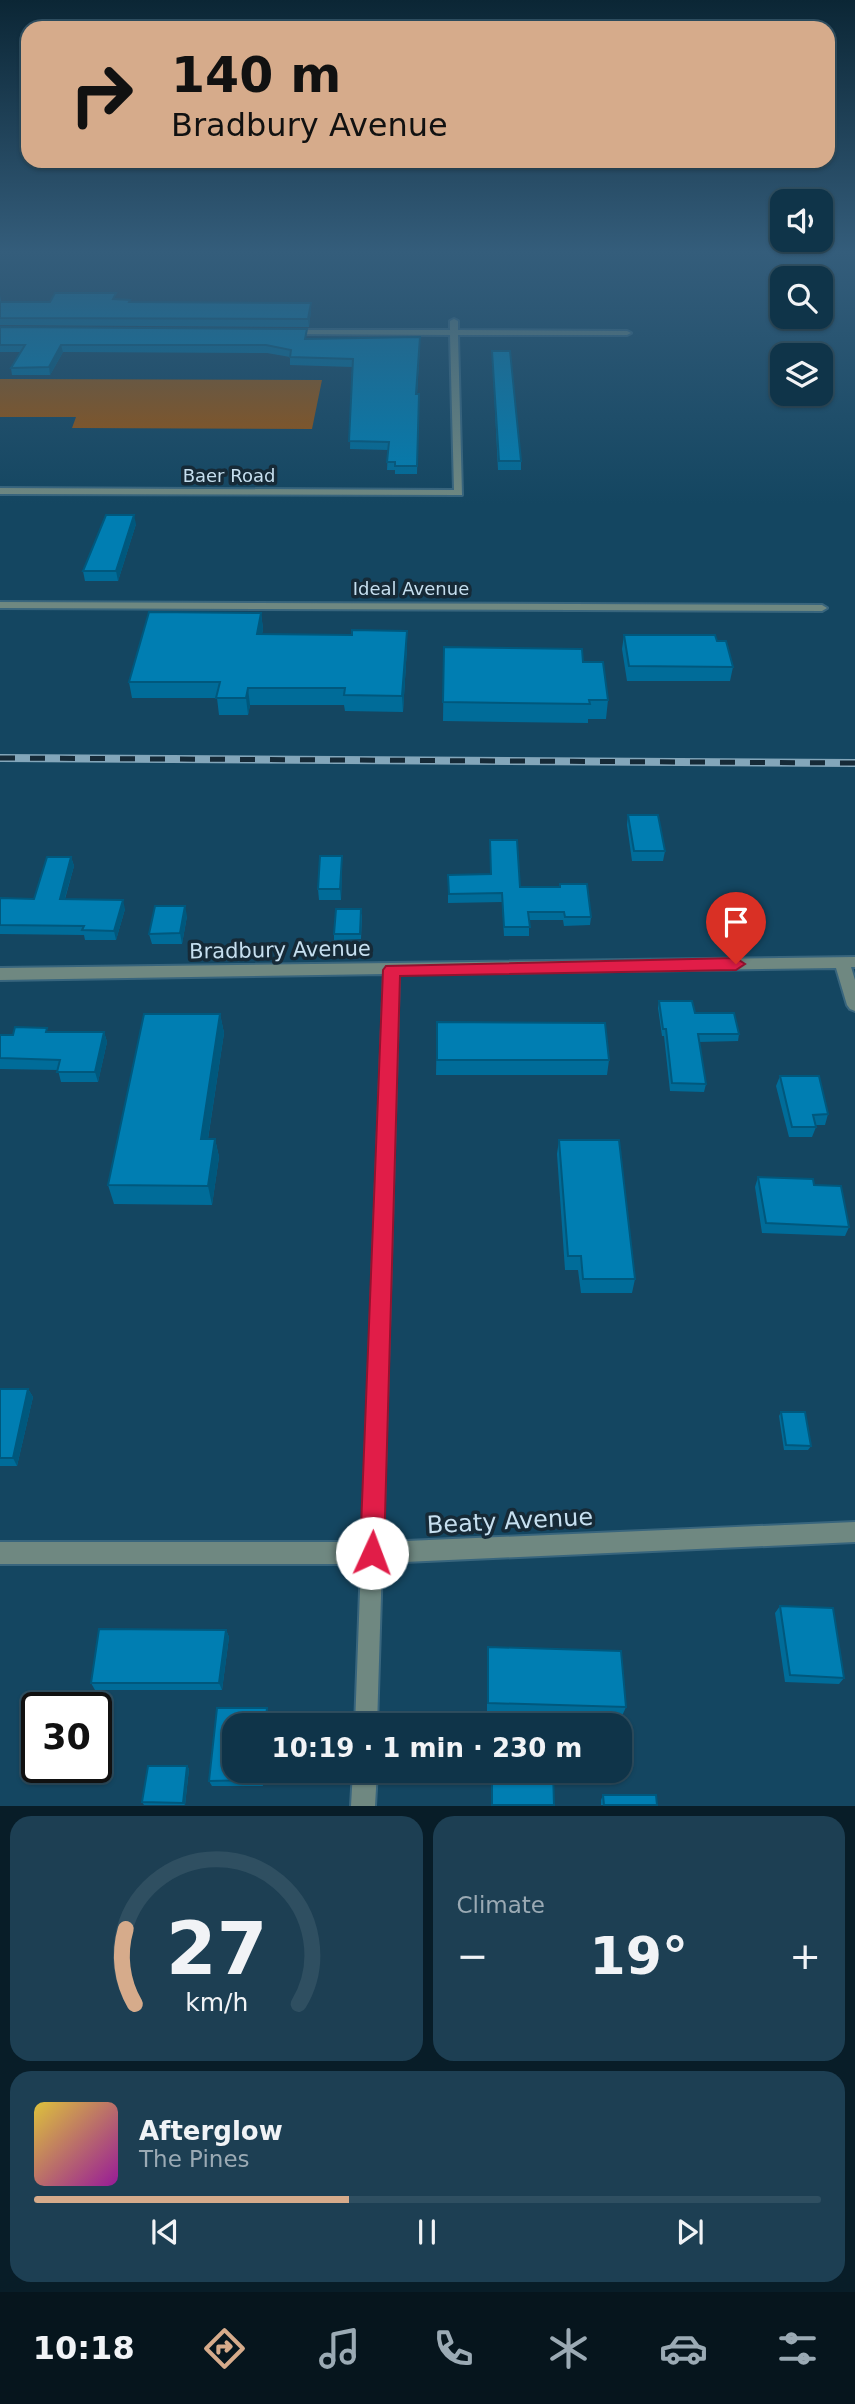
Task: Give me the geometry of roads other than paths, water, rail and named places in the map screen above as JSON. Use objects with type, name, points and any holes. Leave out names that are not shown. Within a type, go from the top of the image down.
[{"type":"street","name":"Baer Road","points":[[0,491],[458,493],[454,335]]},
{"type":"street","name":"Ideal Avenue","points":[[0,605],[822,608]]},
{"type":"street","name":"Bradbury Avenue","points":[[0,974],[849,962]]},
{"type":"street","points":[[849,962],[855,1005]]},
{"type":"street","points":[[366,1713],[392,970]]},
{"type":"street","name":"Beaty Avenue","points":[[0,1553],[372,1553],[855,1532]]},
{"type":"street","points":[[363,1805],[364,1783]]},
{"type":"railway","points":[[0,758],[855,763]]}]
